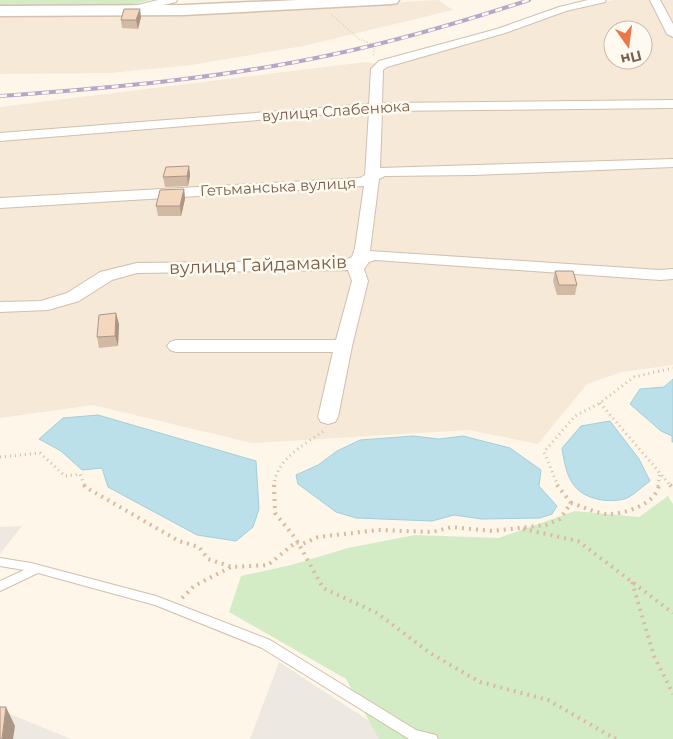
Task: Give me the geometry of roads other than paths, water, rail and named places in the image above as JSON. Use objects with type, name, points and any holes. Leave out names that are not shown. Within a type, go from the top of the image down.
[{"type":"street","points":[[124,11],[172,0]]},
{"type":"street","points":[[0,11],[124,11],[392,0]]},
{"type":"street","points":[[328,417],[343,346],[360,281],[356,269],[364,248],[372,178],[377,69],[383,64],[501,30],[563,9],[600,0]]},
{"type":"street","points":[[655,0],[673,34]]},
{"type":"street","name":"вулиця Слабенюка","points":[[0,137],[376,107],[673,104]]},
{"type":"street","name":"Гетьманська вулиця","points":[[0,203],[363,182],[382,172],[474,171],[673,163]]},
{"type":"street","name":"вулиця Гайдамаків","points":[[0,308],[42,306],[73,297],[106,276],[137,268],[343,266],[366,256],[390,255],[650,274],[673,274]]},
{"type":"street","points":[[176,346],[343,346]]},
{"type":"lane","points":[[0,562],[37,568],[156,601],[266,644],[414,735],[432,739]]},
{"type":"lane","points":[[0,586],[37,568]]},
{"type":"water","points":[[673,379],[672,442],[672,436],[661,431],[630,404],[640,389],[664,387]]},
{"type":"water","points":[[98,415],[256,461],[259,509],[253,527],[236,541],[197,535],[108,487],[102,468],[82,470],[61,451],[39,439],[63,418]]},
{"type":"water","points":[[610,421],[639,459],[650,481],[629,497],[616,500],[602,500],[583,494],[572,482],[568,475],[562,448],[581,426]]},
{"type":"water","points":[[413,436],[439,439],[463,436],[510,448],[541,470],[539,486],[557,506],[552,514],[540,518],[482,519],[454,515],[432,521],[356,518],[336,512],[298,484],[296,475],[318,465],[337,451],[360,440]]},
{"type":"railway","points":[[0,96],[168,81],[252,70],[360,49],[457,23],[529,0]]}]
